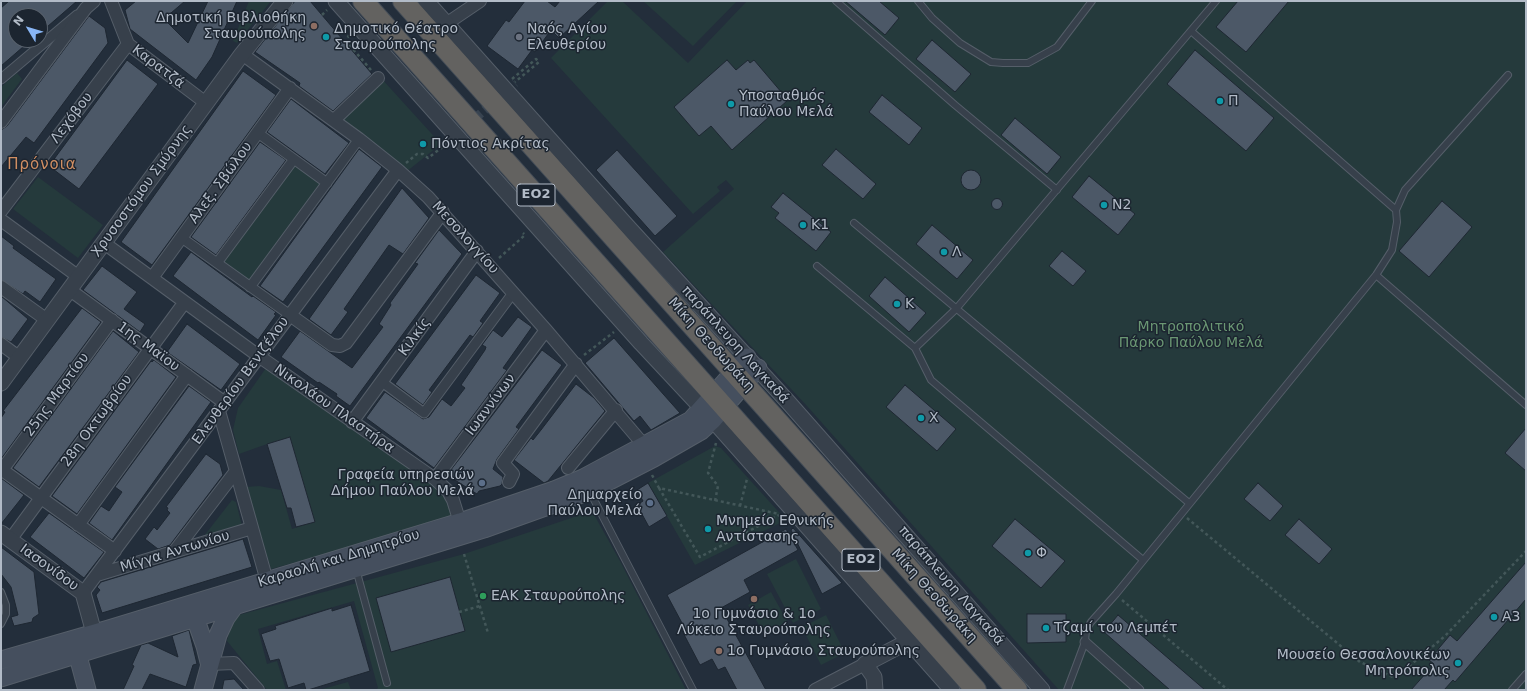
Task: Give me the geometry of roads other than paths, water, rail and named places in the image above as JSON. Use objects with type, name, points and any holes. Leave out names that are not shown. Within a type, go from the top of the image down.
[{"type":"highway","name":"ΕΟ2","points":[[363,1],[714,408],[976,690]]},
{"type":"highway","name":"Μίκη Θεοδωράκη","points":[[403,1],[746,370],[1017,690]]},
{"type":"main road","name":"Καραολή και Δημητρίου","points":[[193,612],[234,607],[356,569],[462,528],[586,484],[650,459],[701,431],[714,408],[746,370]]},
{"type":"main road","name":"Καραολή και Δημητρίου","points":[[96,641],[193,612],[267,581],[462,528]]},
{"type":"main road","points":[[203,690],[218,635],[226,618],[234,607]]},
{"type":"main road","points":[[193,612],[205,646],[209,664]]},
{"type":"main road","points":[[1,660],[73,639],[96,641]]},
{"type":"main road","points":[[73,639],[87,690]]},
{"type":"main road","points":[[1,678],[77,656],[96,641]]},
{"type":"street","name":"Χρυσοστόμου Σμύρνης","points":[[1,383],[242,54],[285,1]]},
{"type":"street","name":"παράπλευρη Λαγκαδά","points":[[426,1],[446,24],[509,85],[746,370],[1042,690]]},
{"type":"street","points":[[446,24],[480,1]]},
{"type":"street","name":"Καρατζά","points":[[115,3],[128,44],[206,103]]},
{"type":"street","points":[[1,79],[90,4]]},
{"type":"street","points":[[1,122],[90,4]]},
{"type":"street","points":[[332,9],[641,343],[714,408],[909,641],[952,690]]},
{"type":"street","name":"Λεχόβου","points":[[1,211],[128,44]]},
{"type":"street","name":"Μεσολογγίου","points":[[242,54],[359,139],[398,170],[442,212],[546,330],[579,360],[650,459]]},
{"type":"street","points":[[334,120],[378,78]]},
{"type":"street","name":"Αλεξ. Σβώλου","points":[[152,278],[290,88]]},
{"type":"street","points":[[258,133],[327,183]]},
{"type":"street","points":[[250,287],[359,139]]},
{"type":"street","points":[[217,263],[294,159]]},
{"type":"street","name":"Ελευθερίου Βενιζέλου","points":[[83,593],[398,170]]},
{"type":"street","points":[[182,238],[332,345],[340,346],[346,342],[442,212]]},
{"type":"street","points":[[1,220],[79,277]]},
{"type":"street","name":"Νικολάου Πλαστήρα","points":[[104,243],[260,357],[435,479],[448,491],[453,500],[462,528]]},
{"type":"street","name":"Κιλκίς","points":[[352,422],[477,251]]},
{"type":"street","points":[[1,287],[47,320]]},
{"type":"street","name":"1ης Μαϊου","points":[[70,290],[187,376],[222,407]]},
{"type":"street","points":[[382,382],[424,413],[513,292]]},
{"type":"street","name":"28η Οκτωβρίου","points":[[5,537],[41,498],[184,302]]},
{"type":"street","name":"25ης Μαρτίου","points":[[2,469],[112,320]]},
{"type":"street","name":"Ιωαννίνων","points":[[435,479],[546,330]]},
{"type":"street","points":[[1,344],[20,358]]},
{"type":"street","points":[[509,482],[513,474],[503,463],[579,360]]},
{"type":"street","points":[[78,525],[187,376]]},
{"type":"street","points":[[222,407],[236,471],[267,581]]},
{"type":"street","points":[[568,468],[616,410]]},
{"type":"street","points":[[2,469],[115,551]]},
{"type":"street","points":[[174,552],[236,471]]},
{"type":"street","name":"Μίγγα Αντωνίου","points":[[97,575],[252,528]]},
{"type":"street","name":"Ιασονίδου","points":[[5,537],[83,593],[96,641]]},
{"type":"street","points":[[815,690],[909,641]]},
{"type":"street","points":[[1085,642],[1139,690]]},
{"type":"street","points":[[209,664],[234,663],[258,690]]},
{"type":"street","points":[[865,664],[874,677],[875,690]]},
{"type":"lane","points":[[836,1],[955,105],[1057,190]]},
{"type":"lane","points":[[918,1],[932,18],[960,43],[991,62],[1028,63],[1057,47],[1092,1]]},
{"type":"lane","points":[[915,348],[956,309],[1216,1]]},
{"type":"lane","points":[[1191,31],[1396,210]]},
{"type":"lane","points":[[1067,690],[1085,642],[1086,630],[1091,622],[1116,594],[1376,275],[1392,250],[1397,222],[1396,210],[1405,190],[1508,76]]},
{"type":"lane","points":[[854,223],[1189,503]]},
{"type":"lane","points":[[817,266],[915,348],[931,380],[1143,560]]},
{"type":"lane","points":[[1376,275],[1526,405]]},
{"type":"lane","points":[[586,484],[693,690]]},
{"type":"lane","points":[[356,569],[387,683]]},
{"type":"lane","points":[[1,592],[6,604],[6,614],[1,624]]},
{"type":"lane","points":[[1512,690],[1526,674]]},
{"type":"tunnel","points":[[444,146],[515,83]]},
{"type":"place","name":"Δημοτική Βιβλιοθήκη Σταυρούπολης","points":[[314,26]]},
{"type":"place","name":"Δημοτικό Θέατρο Σταυρούπολης","points":[[326,37]]},
{"type":"place","name":"Ναός Αγίου Ελευθερίου","points":[[519,37]]},
{"type":"place","name":"Π","points":[[1220,101]]},
{"type":"place","name":"Υποσταθμός Παύλου Μελά","points":[[731,104]]},
{"type":"place","name":"Πόντιος Ακρίτας","points":[[423,144]]},
{"type":"place","name":"Ν2","points":[[1104,205]]},
{"type":"place","name":"Κ1","points":[[803,225]]},
{"type":"place","name":"Λ","points":[[944,252]]},
{"type":"place","name":"Κ","points":[[897,304]]},
{"type":"place","name":"Χ","points":[[921,418]]},
{"type":"place","name":"Γραφεία υπηρεσιών Δήμου Παύλου Μελά","points":[[482,483]]},
{"type":"place","name":"Δημαρχείο Παύλου Μελά","points":[[650,503]]},
{"type":"place","name":"Μνημείο Εθνικής Αντίστασης","points":[[708,529]]},
{"type":"place","name":"Φ","points":[[1028,553]]},
{"type":"place","name":"EAK Σταυρούπολης","points":[[483,596]]},
{"type":"place","name":"1ο Γυμνάσιο & 1ο Λύκειο Σταυρούπολης","points":[[754,599]]},
{"type":"place","name":"Α3","points":[[1494,617]]},
{"type":"place","name":"Τζαμί του Λεμπέτ","points":[[1046,628]]},
{"type":"place","name":"1ο Γυμνάσιο Σταυρούπολης","points":[[719,651]]},
{"type":"place","name":"Μουσείο Θεσσαλονικέων Μητρόπολις","points":[[1458,663]]},
{"type":"district","name":"Πρόνοια","points":[[42,165]]},
{"type":"park label","name":"Μητροπολιτικό Πάρκο Παύλου Μελά","points":[[1191,336]]}]
